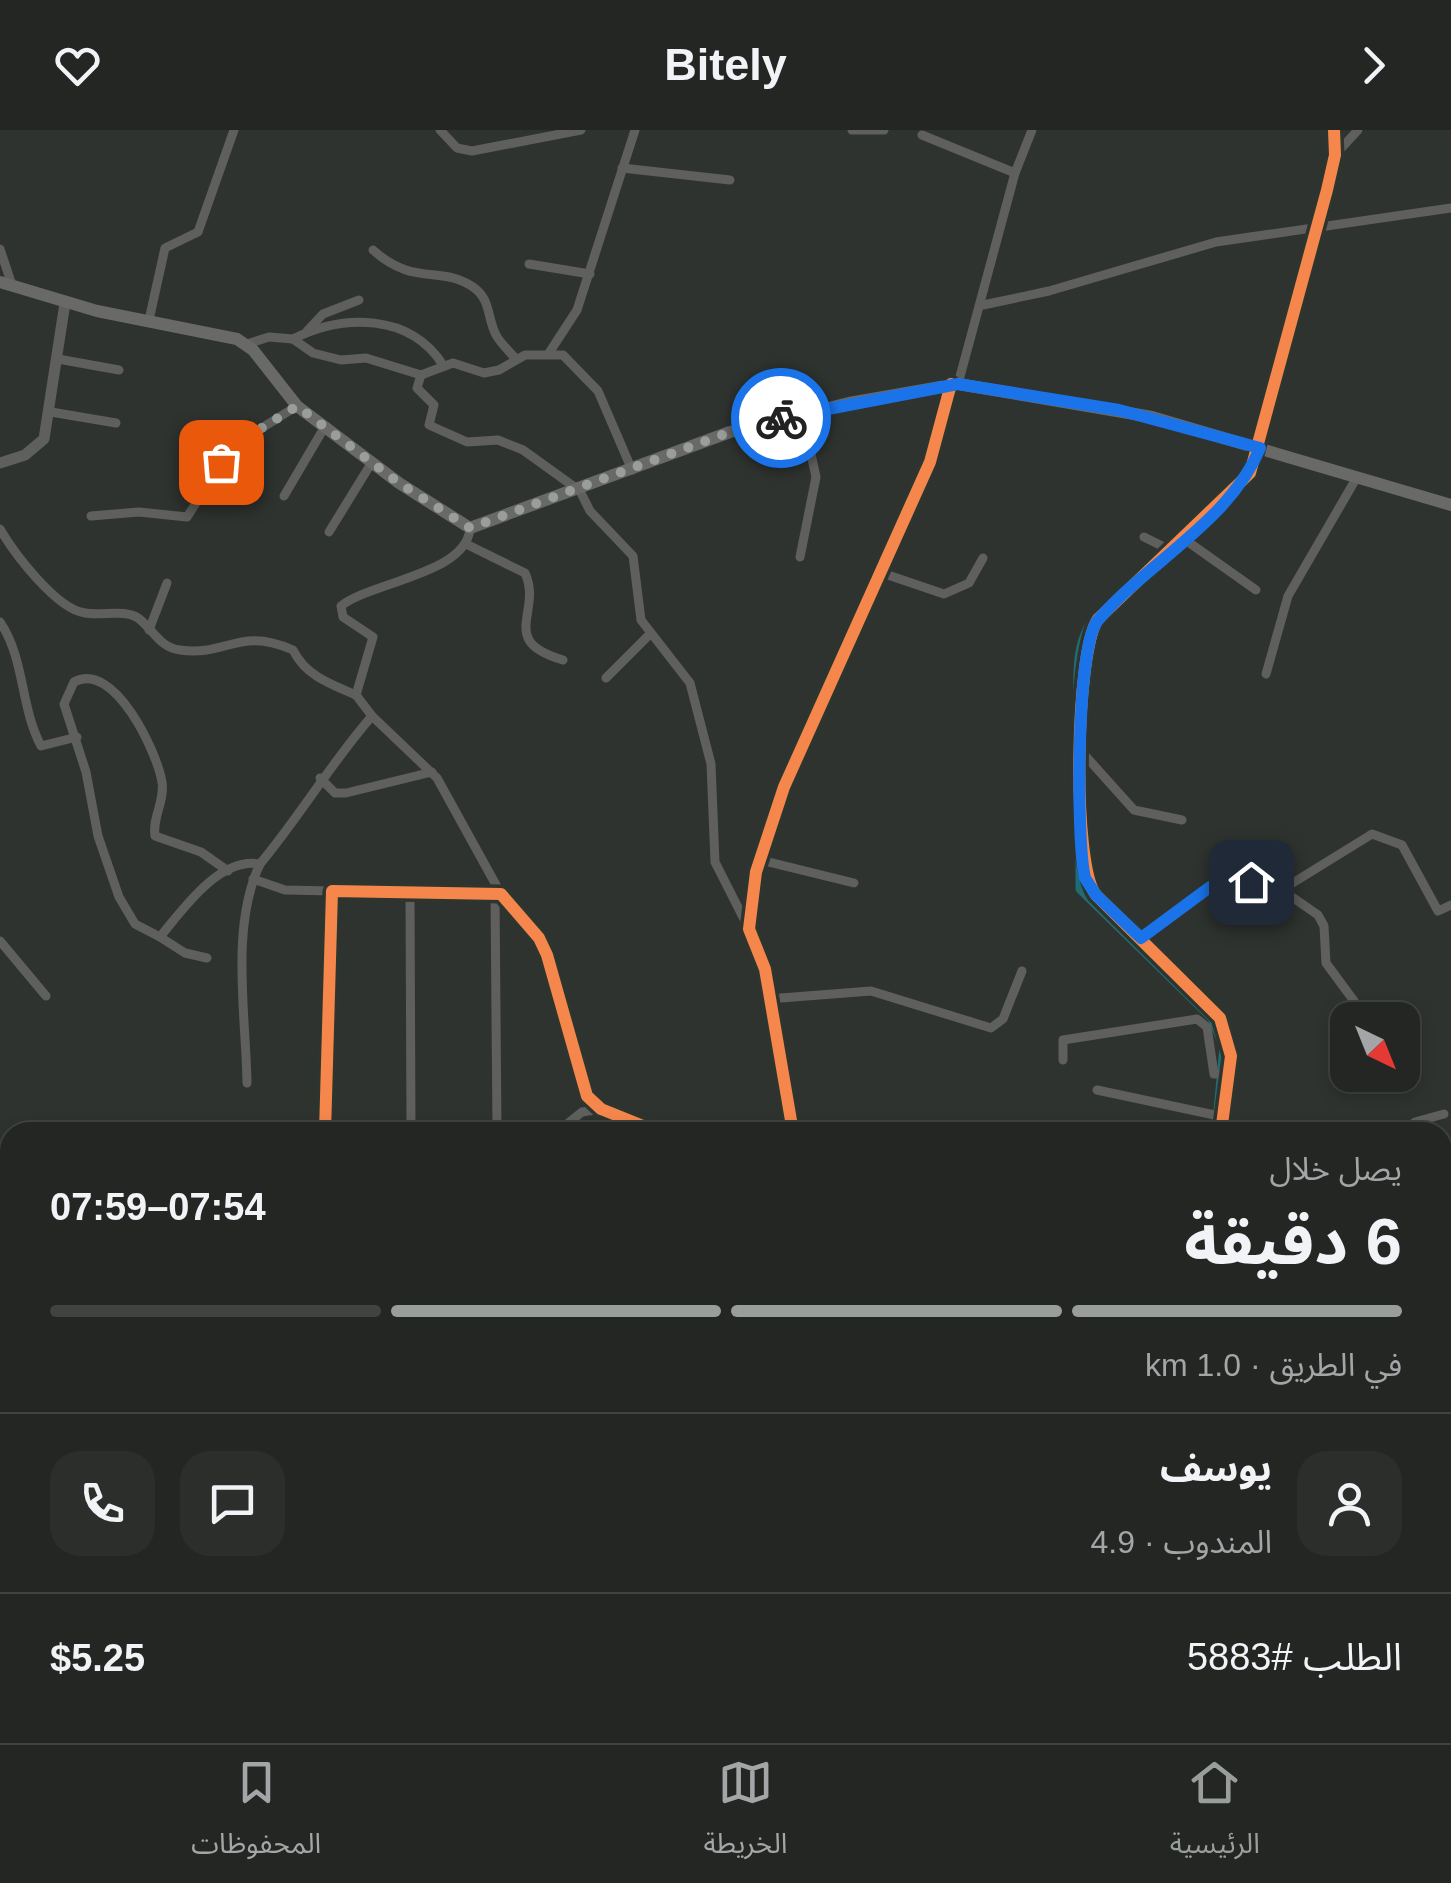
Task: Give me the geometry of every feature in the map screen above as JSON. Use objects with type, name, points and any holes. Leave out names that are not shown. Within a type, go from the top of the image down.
[{"type":"main road","points":[[6,284],[65,304],[221,333],[246,344],[297,406],[470,528],[580,491],[730,432],[802,413],[955,384],[1119,410],[1451,504]]},
{"type":"street","points":[[150,320],[163,254],[170,243],[198,232],[234,130]]},
{"type":"street","points":[[440,130],[457,148],[472,151],[581,130]]},
{"type":"street","points":[[549,352],[572,322],[635,130]]},
{"type":"street","points":[[852,130],[884,130]]},
{"type":"street","points":[[749,929],[760,860],[784,787],[926,473],[983,305],[1015,174],[1032,130]]},
{"type":"street","points":[[1223,1122],[1230,1044],[1220,1018],[1096,895],[1085,878],[1084,668],[1090,630],[1241,484],[1260,448],[1334,154],[1334,130]]},
{"type":"street","points":[[1334,154],[1358,130]]},
{"type":"street","points":[[922,135],[1015,174]]},
{"type":"street","points":[[622,168],[730,180]]},
{"type":"street","points":[[983,305],[1049,291],[1216,242],[1451,208]]},
{"type":"street","points":[[0,249],[6,284]]},
{"type":"street","points":[[372,250],[408,274],[456,280],[474,287],[487,303],[494,331],[516,359]]},
{"type":"street","points":[[529,264],[590,274]]},
{"type":"street","points":[[305,333],[323,314],[359,300]]},
{"type":"street","points":[[0,463],[34,449],[44,439],[65,304]]},
{"type":"street","points":[[293,340],[346,322],[390,325],[428,347],[443,366]]},
{"type":"street","points":[[246,344],[269,337],[293,340],[313,353],[340,360],[366,358],[421,375],[454,363],[484,373],[499,370],[516,359],[549,352],[570,360],[590,381],[632,470]]},
{"type":"street","points":[[58,359],[119,370]]},
{"type":"street","points":[[421,375],[417,388],[434,406],[429,425],[473,443],[486,439],[508,442],[580,491],[590,511],[633,556],[639,614],[649,635],[678,663],[690,683],[711,764],[715,862],[762,959],[791,1122]]},
{"type":"street","points":[[90,516],[139,512],[186,518],[233,446],[297,406]]},
{"type":"street","points":[[51,412],[116,422]]},
{"type":"street","points":[[800,558],[816,477],[802,413]]},
{"type":"street","points":[[284,496],[324,428]]},
{"type":"street","points":[[329,532],[372,462]]},
{"type":"street","points":[[1266,674],[1288,596],[1357,477]]},
{"type":"street","points":[[0,528],[19,561],[66,605],[81,613],[134,616],[180,650],[247,638],[280,645],[293,650],[300,666],[356,695],[372,716],[432,772],[498,894],[539,938],[587,1096],[601,1109],[633,1122]]},
{"type":"street","points":[[356,695],[374,639],[368,630],[343,617],[341,606],[364,590],[441,564],[466,544],[470,528]]},
{"type":"street","points":[[1144,537],[1172,551]]},
{"type":"street","points":[[1184,539],[1256,590]]},
{"type":"street","points":[[466,544],[525,573],[529,586],[524,622],[528,638],[541,653],[563,660]]},
{"type":"street","points":[[879,572],[944,594],[969,583],[984,558]]},
{"type":"street","points":[[149,630],[167,583]]},
{"type":"street","points":[[0,622],[17,658],[23,700],[42,746],[76,737]]},
{"type":"street","points":[[606,678],[649,635]]},
{"type":"street","points":[[206,958],[184,953],[135,924],[120,897],[98,836],[64,696],[74,682],[86,678],[126,703],[146,739],[163,785],[156,836],[202,852],[228,871]]},
{"type":"street","points":[[246,1083],[245,929],[253,879],[320,778],[372,716]]},
{"type":"street","points":[[1082,751],[1134,810],[1182,820]]},
{"type":"street","points":[[320,778],[335,793],[346,793],[432,772]]},
{"type":"street","points":[[1283,889],[1372,834],[1402,845],[1438,910],[1451,905]]},
{"type":"street","points":[[760,860],[854,884]]},
{"type":"street","points":[[160,937],[193,896],[228,871],[250,862],[260,864]]},
{"type":"street","points":[[1141,938],[1220,883],[1244,885],[1261,878],[1283,889],[1318,916],[1324,926],[1326,963],[1354,1001]]},
{"type":"street","points":[[253,879],[285,890],[498,894]]},
{"type":"street","points":[[324,1122],[332,891]]},
{"type":"street","points":[[410,891],[411,1122]]},
{"type":"street","points":[[497,1122],[498,894]]},
{"type":"street","points":[[0,941],[46,996]]},
{"type":"street","points":[[768,999],[871,991],[992,1028],[1002,1019],[1022,971]]},
{"type":"street","points":[[1063,1060],[1064,1040],[1197,1018],[1207,1028],[1214,1074],[1229,1074]]},
{"type":"street","points":[[1098,1090],[1224,1116]]},
{"type":"street","points":[[570,1122],[582,1112],[601,1109]]},
{"type":"street","points":[[1415,1122],[1444,1114]]},
{"type":"waterway","points":[[1078,713],[1081,645],[1101,610]]},
{"type":"waterway","points":[[1080,844],[1080,889],[1212,1018],[1224,1047],[1217,1122]]},
{"type":"cycle path","points":[[1222,1122],[1231,1056],[1220,1018],[1096,895],[1088,876],[1079,758],[1085,672],[1090,639],[1098,619],[1250,473],[1327,190],[1335,155],[1334,130]]},
{"type":"cycle path","points":[[791,1122],[765,969],[749,929],[756,872],[784,787],[930,462],[951,384]]},
{"type":"cycle path","points":[[325,1122],[332,891],[501,894],[539,938],[547,955],[587,1096],[601,1109],[633,1122]]},
{"type":"way so far","points":[[221,462],[233,446],[297,406],[399,483],[470,528],[580,491],[730,432],[781,418]]},
{"type":"route","points":[[781,418],[958,384],[1119,410],[1260,448],[1241,484],[1090,630],[1082,731],[1085,878],[1096,895],[1141,938],[1210,887],[1251,882]]}]
